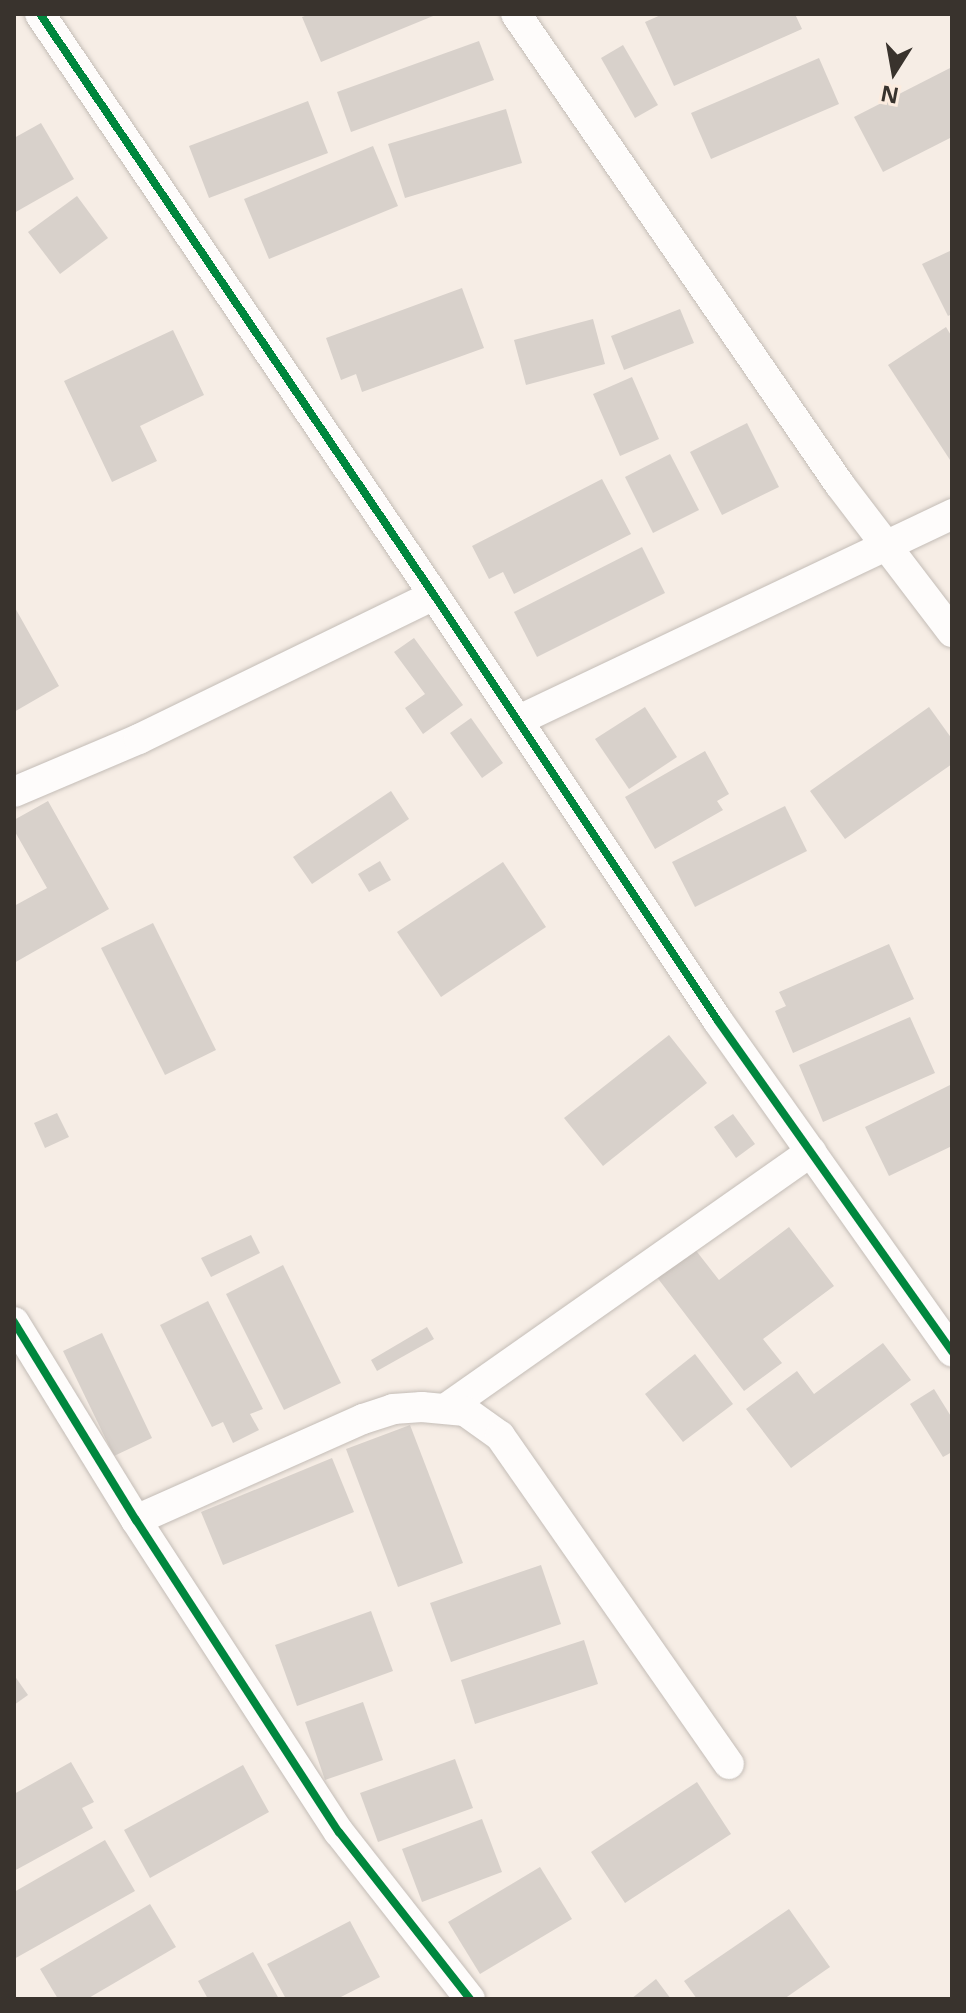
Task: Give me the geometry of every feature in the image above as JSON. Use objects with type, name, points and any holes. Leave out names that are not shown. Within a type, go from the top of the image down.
[{"type":"street","points":[[40,14],[519,720],[718,1021],[952,1352]]},
{"type":"street","points":[[516,14],[886,545],[952,632]]},
{"type":"street","points":[[519,720],[952,514]]},
{"type":"street","points":[[14,792],[139,739],[434,595]]},
{"type":"street","points":[[448,1407],[811,1152]]},
{"type":"street","points":[[14,1322],[136,1520],[339,1832],[470,1999]]},
{"type":"street","points":[[136,1520],[363,1419],[393,1409],[448,1407],[482,1420],[500,1436],[729,1764]]},
{"type":"building","points":[[310,14],[438,14],[321,62],[302,17]]},
{"type":"building","points":[[663,14],[795,14],[802,29],[674,86],[645,22]]},
{"type":"building","points":[[479,41],[494,80],[351,132],[337,92]]},
{"type":"building","points":[[623,45],[658,105],[635,118],[601,58]]},
{"type":"building","points":[[819,58],[839,104],[711,159],[691,113]]},
{"type":"building","points":[[952,67],[952,137],[883,172],[854,117]]},
{"type":"building","points":[[308,101],[328,153],[209,198],[189,146]]},
{"type":"building","points":[[506,109],[522,163],[405,198],[388,144]]},
{"type":"building","points":[[41,123],[74,179],[14,213],[14,138]]},
{"type":"building","points":[[373,146],[398,206],[269,259],[244,199]]},
{"type":"building","points":[[77,196],[108,238],[60,274],[28,232]]},
{"type":"building","points":[[952,250],[952,314],[948,316],[922,264]]},
{"type":"building","points":[[462,288],[484,348],[362,392],[356,374],[341,380],[326,338]]},
{"type":"building","points":[[680,309],[694,343],[624,370],[611,336]]},
{"type":"building","points":[[593,319],[605,364],[526,385],[514,340]]},
{"type":"building","points":[[946,327],[952,337],[952,463],[888,365]]},
{"type":"building","points":[[173,330],[204,395],[140,426],[157,461],[112,482],[64,381]]},
{"type":"building","points":[[632,377],[659,439],[620,456],[593,394]]},
{"type":"building","points":[[747,423],[779,487],[722,515],[690,452]]},
{"type":"building","points":[[670,454],[699,510],[653,533],[625,477]]},
{"type":"building","points":[[602,479],[631,534],[514,594],[503,572],[489,579],[472,546]]},
{"type":"building","points":[[642,547],[665,593],[537,657],[514,612]]},
{"type":"building","points":[[14,606],[59,686],[14,712]]},
{"type":"building","points":[[414,638],[463,705],[423,734],[405,708],[425,694],[394,652]]},
{"type":"building","points":[[645,707],[677,757],[629,789],[595,739]]},
{"type":"building","points":[[929,707],[952,739],[952,764],[845,839],[810,791]]},
{"type":"building","points":[[471,718],[503,763],[482,778],[450,733]]},
{"type":"building","points":[[705,751],[729,794],[717,801],[723,810],[655,849],[625,797]]},
{"type":"building","points":[[391,791],[409,819],[312,884],[293,857]]},
{"type":"building","points":[[48,801],[109,909],[14,963],[14,906],[47,888],[14,830],[14,820]]},
{"type":"building","points":[[785,806],[807,851],[695,907],[672,862]]},
{"type":"building","points":[[380,861],[391,880],[369,892],[358,874]]},
{"type":"building","points":[[503,862],[546,927],[441,997],[397,932]]},
{"type":"building","points":[[153,923],[216,1050],[165,1075],[101,948]]},
{"type":"building","points":[[889,944],[914,999],[793,1053],[775,1011],[786,1006],[779,992]]},
{"type":"building","points":[[910,1017],[935,1073],[823,1122],[799,1065]]},
{"type":"building","points":[[669,1035],[707,1083],[603,1166],[564,1118]]},
{"type":"building","points":[[952,1084],[952,1146],[889,1176],[865,1127]]},
{"type":"building","points":[[57,1113],[69,1137],[45,1148],[34,1123]]},
{"type":"building","points":[[733,1114],[755,1144],[736,1158],[714,1127]]},
{"type":"building","points":[[789,1227],[834,1286],[763,1339],[782,1363],[744,1391],[656,1276],[694,1248],[719,1280]]},
{"type":"building","points":[[251,1235],[260,1253],[211,1277],[201,1258]]},
{"type":"building","points":[[283,1265],[341,1383],[284,1410],[226,1294]]},
{"type":"building","points":[[208,1301],[263,1409],[250,1414],[259,1430],[233,1443],[223,1422],[212,1427],[160,1325]]},
{"type":"building","points":[[427,1327],[434,1339],[377,1371],[371,1360]]},
{"type":"building","points":[[102,1333],[152,1438],[114,1456],[63,1351]]},
{"type":"building","points":[[883,1343],[911,1380],[791,1468],[746,1409],[797,1371],[814,1394]]},
{"type":"building","points":[[695,1354],[733,1404],[683,1442],[645,1394]]},
{"type":"building","points":[[934,1389],[952,1418],[952,1452],[943,1457],[910,1404]]},
{"type":"building","points":[[410,1425],[463,1563],[398,1587],[346,1449]]},
{"type":"building","points":[[332,1458],[354,1512],[223,1565],[201,1512]]},
{"type":"building","points":[[541,1565],[561,1624],[451,1662],[430,1603]]},
{"type":"building","points":[[371,1611],[393,1671],[297,1706],[275,1645]]},
{"type":"building","points":[[584,1640],[598,1684],[475,1724],[461,1680]]},
{"type":"building","points":[[14,1675],[28,1695],[14,1705]]},
{"type":"building","points":[[363,1702],[383,1760],[325,1780],[305,1722]]},
{"type":"building","points":[[455,1759],[473,1808],[378,1842],[360,1793]]},
{"type":"building","points":[[71,1762],[94,1802],[82,1808],[93,1828],[14,1871],[14,1794]]},
{"type":"building","points":[[243,1765],[269,1812],[150,1878],[124,1830]]},
{"type":"building","points":[[697,1782],[731,1834],[625,1903],[591,1852]]},
{"type":"building","points":[[482,1819],[502,1872],[422,1902],[402,1849]]},
{"type":"building","points":[[105,1840],[135,1891],[14,1959],[14,1892]]},
{"type":"building","points":[[540,1867],[572,1919],[480,1974],[448,1922]]},
{"type":"building","points":[[150,1904],[176,1947],[87,1999],[58,1999],[40,1969]]},
{"type":"building","points":[[789,1909],[830,1967],[784,1999],[697,1999],[684,1981]]},
{"type":"building","points":[[350,1921],[380,1977],[337,1999],[286,1999],[267,1964]]},
{"type":"building","points":[[253,1952],[279,1999],[208,1999],[198,1981]]},
{"type":"building","points":[[656,1979],[671,1999],[631,1999]]},
{"type":"cycle path","points":[[40,14],[718,1021],[952,1352]]},
{"type":"cycle path","points":[[14,1322],[136,1520],[339,1832],[470,1999]]}]
